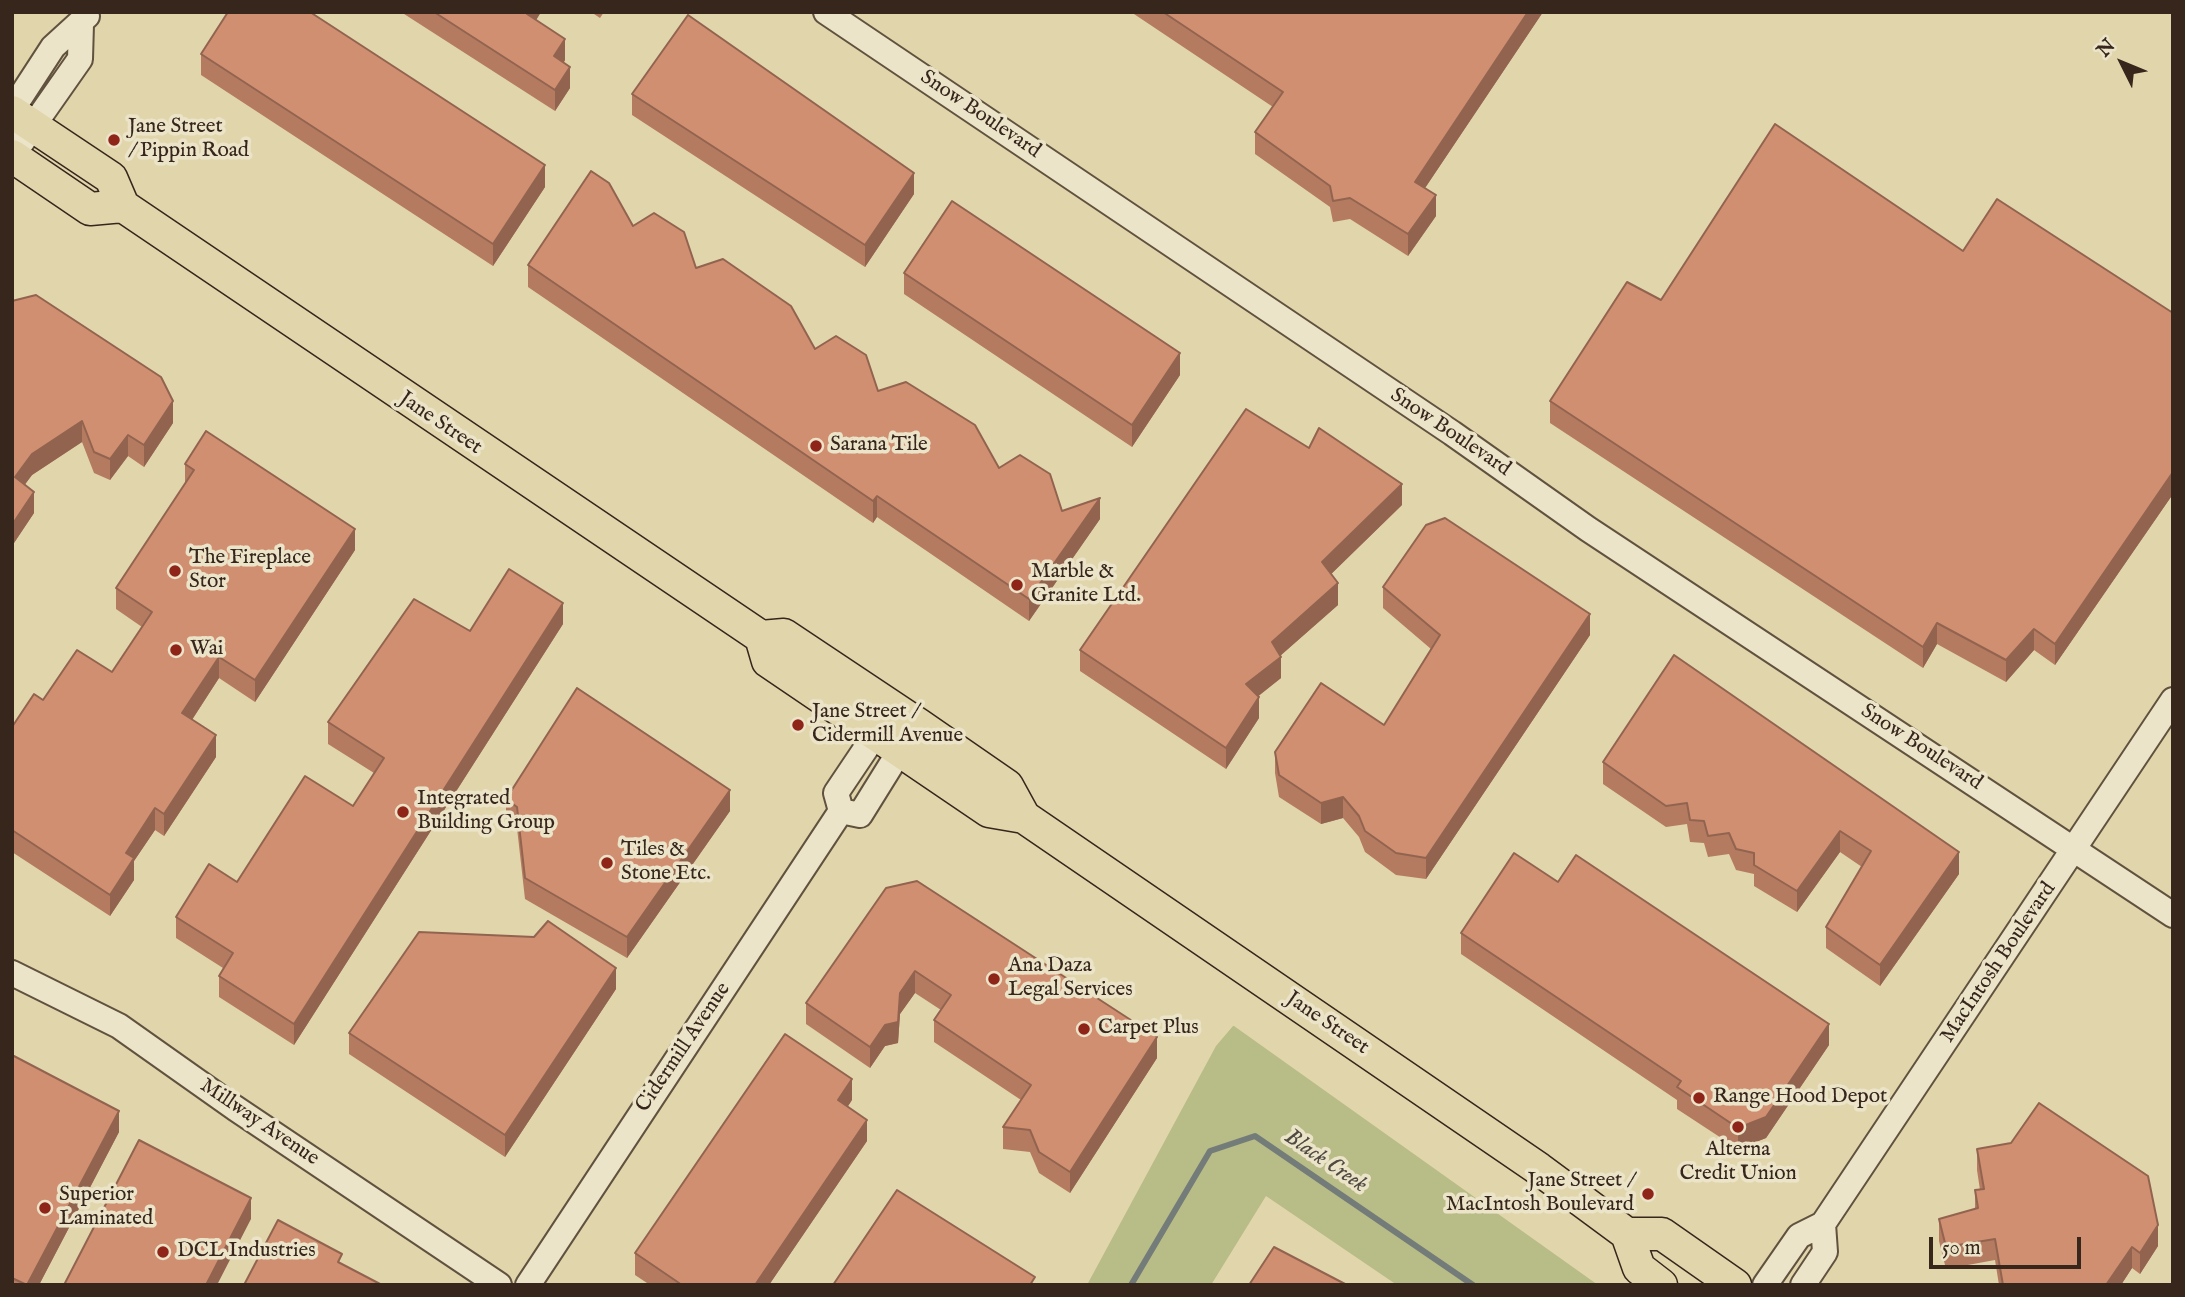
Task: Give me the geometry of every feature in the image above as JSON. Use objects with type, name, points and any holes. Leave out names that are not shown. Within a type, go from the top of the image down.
[{"type":"main road","name":"Jane Street","points":[[19,116],[111,178],[122,206],[761,637],[768,661],[1007,786],[1024,817]]},
{"type":"main road","points":[[12,156],[90,209],[122,206]]},
{"type":"main road","name":"Jane Street","points":[[885,720],[901,749],[989,811],[1024,817],[1539,1169],[1627,1234]]},
{"type":"main road","points":[[1661,1285],[1639,1268],[1627,1234],[1662,1234],[1735,1285]]},
{"type":"street","name":"Snow Boulevard","points":[[826,12],[1452,433],[1588,529],[2173,915]]},
{"type":"street","points":[[12,156],[19,116],[80,59],[85,18]]},
{"type":"street","name":"MacIntosh Boulevard","points":[[1765,1285],[1799,1236],[1823,1224],[2173,700]]},
{"type":"street","name":"Cidermill Avenue","points":[[528,1285],[841,811],[836,793],[885,720]]},
{"type":"street","points":[[841,811],[860,815],[901,749]]},
{"type":"street","name":"Millway Avenue","points":[[12,973],[119,1026],[234,1108],[499,1285]]},
{"type":"street","points":[[1802,1285],[1825,1252],[1823,1224]]},
{"type":"green space","points":[[1233,1026],[1598,1285],[1397,1285],[1266,1196],[1211,1285],[1087,1285],[1216,1046]]},
{"type":"building","points":[[228,12],[310,12],[545,165],[493,244],[201,54]]},
{"type":"building","points":[[434,12],[528,12],[527,14],[565,39],[554,56],[570,67],[555,90]]},
{"type":"building","points":[[1163,12],[1528,12],[1415,182],[1436,195],[1408,234],[1350,198],[1333,201],[1330,186],[1255,132],[1283,92]]},
{"type":"building","points":[[688,15],[914,173],[865,245],[632,94]]},
{"type":"building","points":[[1775,124],[1963,251],[1997,199],[2173,313],[2173,472],[2055,644],[2034,629],[2006,660],[1937,623],[1923,647],[1550,401],[1627,282],[1661,300]]},
{"type":"building","points":[[591,171],[609,183],[633,226],[654,213],[684,232],[696,268],[723,259],[791,306],[815,349],[836,336],[866,355],[878,391],[906,382],[975,425],[999,468],[1020,455],[1050,474],[1062,511],[1100,498],[1029,599],[877,496],[873,501],[528,265]]},
{"type":"building","points":[[952,201],[1180,353],[1132,425],[904,273]]},
{"type":"building","points":[[36,295],[161,377],[173,401],[144,445],[128,435],[110,459],[94,452],[82,421],[32,454],[15,477],[34,492],[12,525],[12,301]]},
{"type":"building","points":[[1246,409],[1309,448],[1319,428],[1402,484],[1322,562],[1338,583],[1272,642],[1281,657],[1246,684],[1259,697],[1226,748],[1080,650]]},
{"type":"building","points":[[206,431],[355,529],[255,680],[219,657],[182,713],[216,735],[164,814],[155,808],[126,853],[134,858],[110,895],[12,830],[12,727],[34,694],[43,700],[77,650],[112,672],[152,612],[116,588],[194,470],[185,464]]},
{"type":"building","points":[[1445,518],[1590,614],[1426,858],[1396,853],[1365,831],[1359,816],[1343,797],[1321,803],[1279,775],[1275,752],[1321,683],[1384,725],[1440,635],[1383,587],[1426,525]]},
{"type":"building","name":"Integrated Building Group","points":[[509,569],[563,603],[294,1024],[219,976],[233,953],[176,917],[209,864],[237,882],[305,776],[353,806],[384,758],[328,722],[414,599],[470,631]]},
{"type":"building","points":[[1674,655],[1959,852],[1880,965],[1826,927],[1871,851],[1840,831],[1797,891],[1754,865],[1754,853],[1736,849],[1729,833],[1708,836],[1704,821],[1690,820],[1687,803],[1666,806],[1603,762]]},
{"type":"building","name":"Tiles & Stone Etc.","points":[[577,688],[730,790],[627,937],[525,878],[517,807],[506,799]]},
{"type":"building","points":[[1514,853],[1558,882],[1576,855],[1829,1024],[1766,1117],[1738,1128],[1677,1087],[1681,1081],[1461,933]]},
{"type":"building","points":[[917,881],[1157,1037],[1070,1172],[1039,1152],[1030,1130],[1003,1127],[1031,1085],[934,1020],[951,995],[915,971],[900,993],[898,1022],[885,1025],[870,1047],[806,1003],[886,888]]},
{"type":"building","points":[[548,921],[616,968],[505,1135],[349,1033],[419,932],[534,937]]},
{"type":"building","points":[[785,1034],[852,1079],[838,1100],[867,1120],[755,1285],[682,1285],[635,1253]]},
{"type":"building","name":"Superior Laminated","points":[[12,1055],[119,1111],[27,1285],[12,1278]]},
{"type":"building","points":[[2039,1103],[2148,1176],[2158,1225],[2140,1253],[2132,1247],[2106,1285],[2003,1285],[1995,1239],[1946,1247],[1939,1219],[1978,1208],[1975,1190],[1984,1189],[1977,1149],[2011,1143]]},
{"type":"building","name":"DCL Industries","points":[[139,1140],[251,1198],[206,1285],[64,1285]]},
{"type":"building","points":[[897,1190],[1035,1277],[1030,1285],[833,1285]]},
{"type":"building","points":[[278,1220],[342,1254],[338,1262],[382,1285],[244,1285]]},
{"type":"building","points":[[1274,1247],[1347,1285],[1249,1285]]},
{"type":"waterway","name":"Black Creek","points":[[1131,1285],[1210,1151],[1255,1136],[1473,1285]]},
{"type":"place","name":"Jane Street / Pippin Road","points":[[114,140]]},
{"type":"place","name":"Sarana Tile","points":[[816,446]]},
{"type":"place","name":"The Fireplace Stor","points":[[175,571]]},
{"type":"place","name":"Marble & Granite Ltd.","points":[[1017,585]]},
{"type":"place","name":"Wai","points":[[176,650]]},
{"type":"place","name":"Jane Street / Cidermill Avenue","points":[[798,725]]},
{"type":"place","name":"Integrated Building Group","points":[[403,812]]},
{"type":"place","name":"Tiles & Stone Etc.","points":[[607,863]]},
{"type":"place","name":"Ana Daza Legal Services","points":[[994,979]]},
{"type":"place","name":"Carpet Plus","points":[[1084,1029]]},
{"type":"place","name":"Range Hood Depot","points":[[1699,1098]]},
{"type":"place","name":"Alterna Credit Union","points":[[1738,1127]]},
{"type":"place","name":"Jane Street / MacIntosh Boulevard","points":[[1648,1194]]},
{"type":"place","name":"Superior Laminated","points":[[45,1208]]},
{"type":"place","name":"DCL Industries","points":[[163,1252]]}]
